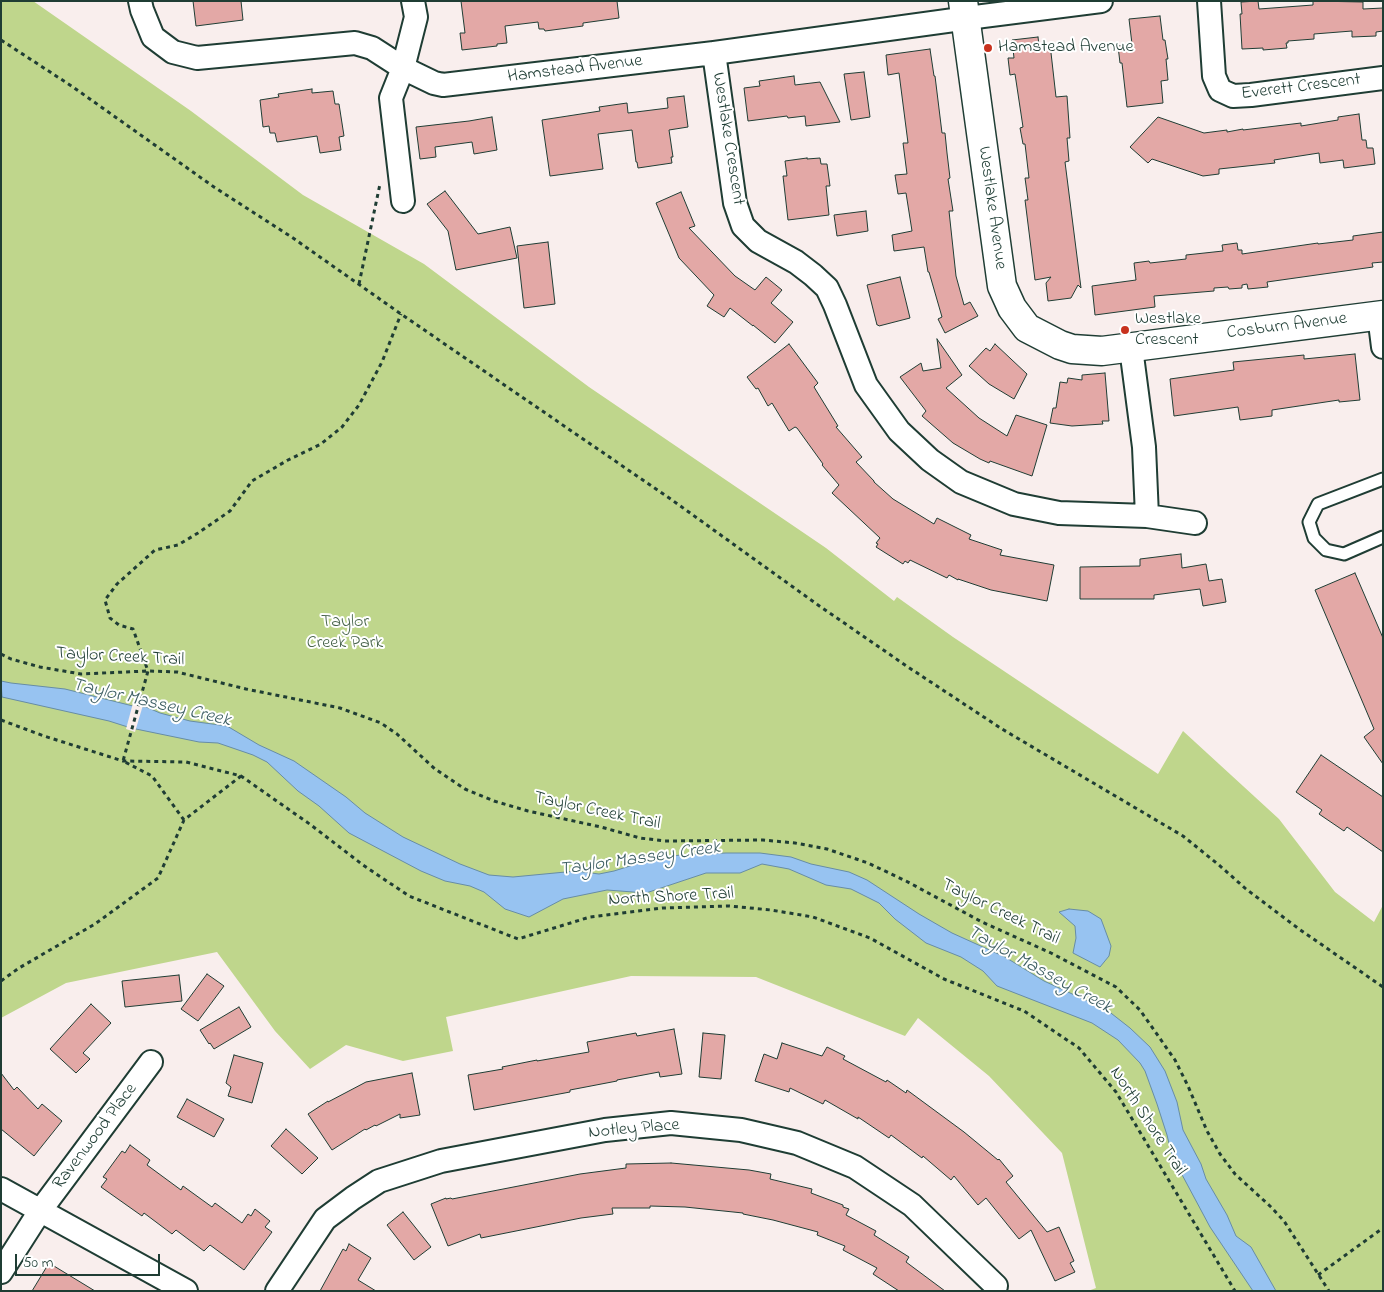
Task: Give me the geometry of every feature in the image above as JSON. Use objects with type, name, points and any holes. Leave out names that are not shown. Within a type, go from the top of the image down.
[{"type":"street","name":"Hamstead Avenue","points":[[140,1],[152,37],[173,52],[197,58],[356,43],[372,48],[403,68],[434,83],[443,85],[714,52],[964,10],[1101,1]]},
{"type":"street","points":[[403,201],[391,98],[403,68],[416,17],[413,1]]},
{"type":"street","name":"Everett Crescent","points":[[1209,1],[1214,76],[1220,90],[1233,96],[1383,78]]},
{"type":"street","name":"Westlake Avenue","points":[[964,10],[1002,286],[1012,308],[1027,328],[1072,349],[1102,351]]},
{"type":"street","name":"Westlake Crescent","points":[[714,52],[734,204],[743,226],[758,241],[796,262],[813,274],[827,288],[866,385],[899,431],[930,460],[962,482],[1014,504],[1059,513],[1147,516],[1195,523]]},
{"type":"street","points":[[1381,315],[1383,347]]},
{"type":"street","name":"Cosburn Avenue","points":[[1102,351],[1381,315]]},
{"type":"street","points":[[1131,348],[1144,447],[1147,516]]},
{"type":"street","name":"Ravenwood Place","points":[[1,1272],[40,1211],[151,1062]]},
{"type":"street","name":"Notley Place","points":[[277,1291],[326,1218],[379,1181],[441,1162],[605,1130],[671,1123],[741,1130],[797,1143],[855,1167],[912,1205],[996,1286]]},
{"type":"street","points":[[1,1189],[186,1291]]},
{"type":"lane","points":[[1383,479],[1318,504],[1309,522],[1314,538],[1326,550],[1344,554],[1383,537]]},
{"type":"path","points":[[1,40],[73,87],[214,187],[360,284],[672,500],[818,606],[908,667],[1002,729],[1183,836],[1220,865],[1246,889],[1299,929],[1383,987]]},
{"type":"path","points":[[360,284],[375,200]]},
{"type":"path","points":[[184,820],[152,776],[123,761],[148,671],[133,629],[119,625],[110,618],[106,600],[117,584],[155,550],[178,546],[230,511],[252,481],[321,444],[342,428],[360,405],[382,362],[401,314]]},
{"type":"path","name":"Taylor Creek Trail","points":[[1,654],[40,668],[81,674],[148,671],[177,672],[246,689],[340,708],[381,723],[397,734],[435,769],[465,789],[494,802],[640,838],[665,841],[763,840],[795,843],[827,850],[875,867],[906,881],[982,922],[1051,953],[1116,987],[1140,1010],[1175,1060],[1207,1131],[1220,1154],[1235,1174],[1272,1207],[1284,1221],[1329,1291]]},
{"type":"path","name":"North Shore Trail","points":[[1,720],[123,761],[186,762],[242,776],[363,865],[409,896],[518,939],[590,917],[653,909],[729,906],[771,910],[813,918],[870,938],[944,979],[1024,1011],[1079,1048],[1116,1092],[1235,1291]]},
{"type":"path","points":[[1,980],[95,924],[158,878],[184,820],[242,776]]},
{"type":"path","points":[[1318,1275],[1383,1228]]},
{"type":"green space","name":"Taylor Creek Park","points":[[1,1],[33,1],[191,111],[303,195],[424,264],[589,387],[826,548],[894,601],[897,597],[953,637],[1158,774],[1183,731],[1279,819],[1335,892],[1374,922],[1383,905],[1383,1291],[1088,1291],[1096,1288],[1062,1153],[989,1076],[918,1018],[905,1036],[756,977],[631,976],[446,1017],[453,1051],[403,1061],[346,1045],[310,1069],[275,1031],[217,952],[66,983],[1,1018]]},
{"type":"water","points":[[1,681],[65,689],[137,707],[146,707],[190,721],[227,726],[259,745],[294,761],[346,797],[365,813],[403,837],[460,864],[489,875],[513,877],[576,871],[599,874],[649,860],[680,855],[760,853],[791,857],[811,864],[849,872],[867,880],[952,933],[1005,957],[1044,981],[1107,1010],[1150,1047],[1165,1071],[1177,1102],[1183,1130],[1201,1164],[1206,1179],[1227,1215],[1236,1236],[1251,1247],[1276,1291],[1253,1291],[1210,1227],[1172,1156],[1167,1135],[1145,1071],[1118,1040],[1092,1023],[997,986],[983,971],[961,957],[926,943],[895,919],[879,903],[851,889],[826,885],[789,869],[762,864],[740,873],[706,873],[646,893],[607,890],[563,899],[529,917],[505,909],[484,892],[470,886],[445,881],[421,871],[349,833],[319,806],[298,791],[267,762],[253,755],[218,743],[199,742],[131,728],[109,721],[2,697]]},
{"type":"water","points":[[1069,909],[1088,911],[1101,919],[1111,946],[1109,956],[1100,967],[1073,953],[1076,938],[1075,926],[1059,912]]},
{"type":"pier","points":[[133,703],[143,705],[135,732],[126,729]]},
{"type":"building","points":[[193,1],[241,1],[243,20],[196,26]]},
{"type":"building","points":[[461,1],[617,1],[619,18],[583,23],[583,26],[545,31],[544,29],[539,29],[538,22],[505,26],[507,43],[462,50],[460,33],[465,33]]},
{"type":"building","points":[[1258,1],[1259,9],[1313,5],[1313,1],[1363,2],[1363,9],[1383,8],[1383,31],[1376,32],[1376,36],[1352,37],[1352,31],[1314,34],[1314,39],[1288,41],[1286,43],[1287,48],[1242,49],[1241,2]]},
{"type":"building","points":[[1160,16],[1168,59],[1166,59],[1168,80],[1161,81],[1163,103],[1127,107],[1118,46],[1132,44],[1129,19]]},
{"type":"building","points":[[1038,37],[1039,45],[1050,44],[1056,97],[1067,96],[1070,138],[1067,138],[1069,161],[1065,162],[1081,288],[1078,285],[1071,298],[1048,301],[1046,283],[1051,277],[1035,280],[1025,200],[1028,200],[1025,178],[1029,178],[1025,144],[1023,144],[1020,128],[1023,127],[1015,74],[1010,75],[1008,58],[1014,58],[1012,40]]},
{"type":"building","points":[[930,49],[942,133],[945,133],[950,178],[948,179],[953,211],[949,211],[956,276],[964,305],[970,302],[978,316],[945,333],[938,319],[942,317],[928,272],[924,247],[894,251],[892,235],[912,231],[906,193],[898,194],[895,175],[907,174],[903,143],[908,143],[899,73],[888,75],[886,55]]},
{"type":"building","points":[[864,72],[870,117],[851,120],[844,74]]},
{"type":"building","points":[[794,76],[795,85],[820,82],[840,122],[806,126],[805,116],[788,118],[787,116],[748,121],[744,88],[760,86],[759,81]]},
{"type":"building","points":[[312,89],[312,93],[333,91],[335,104],[339,104],[344,136],[339,137],[341,150],[320,153],[317,136],[277,142],[275,133],[270,133],[269,126],[263,127],[260,100],[279,97],[278,94]]},
{"type":"building","points":[[684,96],[688,127],[669,130],[673,157],[671,157],[672,163],[638,168],[632,130],[598,134],[603,169],[550,176],[542,120],[600,111],[599,107],[627,103],[628,113],[668,108],[667,98]]},
{"type":"building","points":[[1359,114],[1362,140],[1366,140],[1367,148],[1373,148],[1375,164],[1344,168],[1343,160],[1320,163],[1319,153],[1274,160],[1275,163],[1219,169],[1219,174],[1203,176],[1152,159],[1148,163],[1130,147],[1158,117],[1204,133],[1301,123],[1301,126],[1338,120],[1338,117]]},
{"type":"building","points":[[492,117],[497,150],[474,154],[472,142],[435,147],[436,157],[420,159],[416,127]]},
{"type":"building","points":[[820,158],[821,164],[827,164],[830,186],[826,186],[829,215],[788,220],[783,176],[787,176],[785,161]]},
{"type":"building","points":[[445,191],[478,234],[510,227],[517,258],[456,270],[448,231],[427,204]]},
{"type":"building","points":[[681,192],[695,226],[689,228],[735,276],[755,290],[766,277],[782,290],[771,303],[793,322],[775,343],[730,308],[724,317],[707,306],[714,295],[679,258],[656,203]]},
{"type":"building","points":[[866,211],[868,231],[837,236],[834,215]]},
{"type":"building","points":[[1383,232],[1383,262],[1372,263],[1373,267],[1267,282],[1268,287],[1248,289],[1247,284],[1242,285],[1242,288],[1214,288],[1214,291],[1154,296],[1155,307],[1095,315],[1092,286],[1136,280],[1134,263],[1186,259],[1186,255],[1223,251],[1222,245],[1237,243],[1238,250],[1242,250],[1242,254],[1353,240],[1353,236]]},
{"type":"building","points":[[548,242],[555,304],[524,308],[517,246]]},
{"type":"building","points":[[900,277],[910,318],[879,326],[877,325],[867,285]]},
{"type":"building","points":[[937,339],[962,375],[946,388],[979,418],[1007,436],[1016,415],[1047,425],[1032,476],[980,459],[953,443],[922,416],[926,411],[900,377],[921,363],[923,371],[941,368]]},
{"type":"building","points":[[789,344],[818,383],[814,387],[838,426],[836,427],[862,457],[856,462],[874,482],[893,499],[934,524],[937,518],[971,535],[969,539],[1002,550],[1000,555],[1054,565],[1047,601],[991,590],[958,580],[949,575],[947,578],[910,560],[908,563],[905,561],[903,564],[876,547],[878,544],[876,543],[880,538],[832,493],[839,485],[822,465],[797,428],[795,427],[789,431],[772,403],[768,406],[758,388],[756,389],[747,377]]},
{"type":"building","points":[[995,344],[1027,374],[1014,399],[989,384],[969,366],[986,348],[990,351]]},
{"type":"building","points":[[1355,354],[1360,400],[1339,402],[1339,400],[1272,410],[1272,416],[1240,420],[1238,407],[1174,416],[1170,379],[1234,370],[1233,362],[1304,355],[1304,359]]},
{"type":"building","points":[[1105,373],[1109,421],[1102,421],[1103,424],[1072,426],[1050,423],[1053,408],[1056,408],[1060,382],[1067,383],[1068,378],[1082,380],[1082,375]]},
{"type":"building","points":[[1181,554],[1182,568],[1206,564],[1209,581],[1222,579],[1226,602],[1203,606],[1200,589],[1154,595],[1154,599],[1080,599],[1080,567],[1140,566],[1140,559]]},
{"type":"building","points":[[1355,573],[1383,638],[1383,764],[1364,737],[1374,729],[1315,590]]},
{"type":"building","points":[[1321,755],[1383,797],[1383,852],[1347,827],[1344,831],[1319,814],[1322,810],[1296,792]]},
{"type":"building","points":[[207,974],[224,986],[198,1021],[181,1009]]},
{"type":"building","points":[[179,975],[182,1001],[125,1007],[122,981]]},
{"type":"building","points":[[91,1004],[111,1023],[83,1053],[90,1059],[76,1073],[50,1049]]},
{"type":"building","points":[[239,1007],[251,1027],[214,1049],[200,1030]]},
{"type":"building","points":[[674,1029],[682,1074],[660,1077],[659,1072],[570,1090],[570,1092],[474,1110],[468,1075],[503,1069],[502,1067],[537,1060],[589,1052],[587,1042],[636,1033],[637,1036]]},
{"type":"building","points":[[703,1033],[725,1035],[721,1079],[699,1077]]},
{"type":"building","points":[[782,1043],[822,1056],[827,1047],[845,1056],[843,1059],[886,1082],[887,1080],[906,1093],[907,1090],[999,1159],[1013,1176],[1006,1182],[1047,1232],[1059,1227],[1074,1261],[1070,1263],[1075,1272],[1055,1281],[1031,1230],[1019,1239],[986,1198],[978,1205],[954,1176],[951,1180],[923,1156],[922,1158],[891,1135],[889,1138],[858,1117],[858,1119],[825,1100],[823,1104],[790,1088],[789,1092],[755,1081],[764,1054],[777,1059]]},
{"type":"building","points":[[234,1055],[263,1063],[252,1103],[228,1096],[231,1087],[226,1083]]},
{"type":"building","points":[[1,1073],[14,1090],[17,1087],[38,1109],[42,1104],[62,1121],[34,1156],[1,1129]]},
{"type":"building","points":[[412,1073],[420,1115],[400,1118],[400,1114],[376,1126],[365,1129],[332,1150],[308,1114],[328,1101],[366,1082]]},
{"type":"building","points":[[187,1099],[224,1119],[214,1137],[177,1117]]},
{"type":"building","points":[[286,1129],[318,1158],[302,1174],[271,1146]]},
{"type":"building","points":[[130,1145],[150,1160],[147,1165],[181,1190],[183,1186],[212,1207],[215,1203],[242,1223],[248,1214],[251,1216],[255,1209],[270,1221],[265,1227],[272,1232],[244,1270],[210,1245],[204,1251],[176,1230],[172,1234],[144,1213],[142,1216],[101,1187],[107,1179],[103,1177],[122,1151],[125,1153]]},
{"type":"building","points":[[671,1163],[749,1170],[771,1174],[770,1179],[812,1189],[811,1193],[849,1209],[846,1215],[876,1231],[874,1235],[909,1257],[906,1262],[945,1291],[899,1291],[873,1274],[877,1268],[843,1250],[845,1246],[817,1235],[818,1232],[743,1213],[685,1207],[612,1208],[613,1214],[581,1218],[481,1238],[480,1234],[448,1246],[431,1204],[446,1198],[452,1199],[580,1174],[626,1168],[626,1164]]},
{"type":"building","points":[[403,1212],[431,1247],[414,1260],[387,1225]]},
{"type":"building","points":[[349,1244],[371,1258],[358,1280],[376,1291],[320,1291],[343,1249],[346,1251]]},
{"type":"building","points":[[49,1263],[95,1291],[32,1291]]},
{"type":"place","name":"Hamstead Avenue","points":[[988,48]]},
{"type":"place","name":"Westlake Crescent","points":[[1125,330]]},
{"type":"water label","name":"Taylor Massey Creek","points":[[151,704]]},
{"type":"water label","name":"Taylor Massey Creek","points":[[640,860]]},
{"type":"water label","name":"Taylor Massey Creek","points":[[1039,971]]}]
